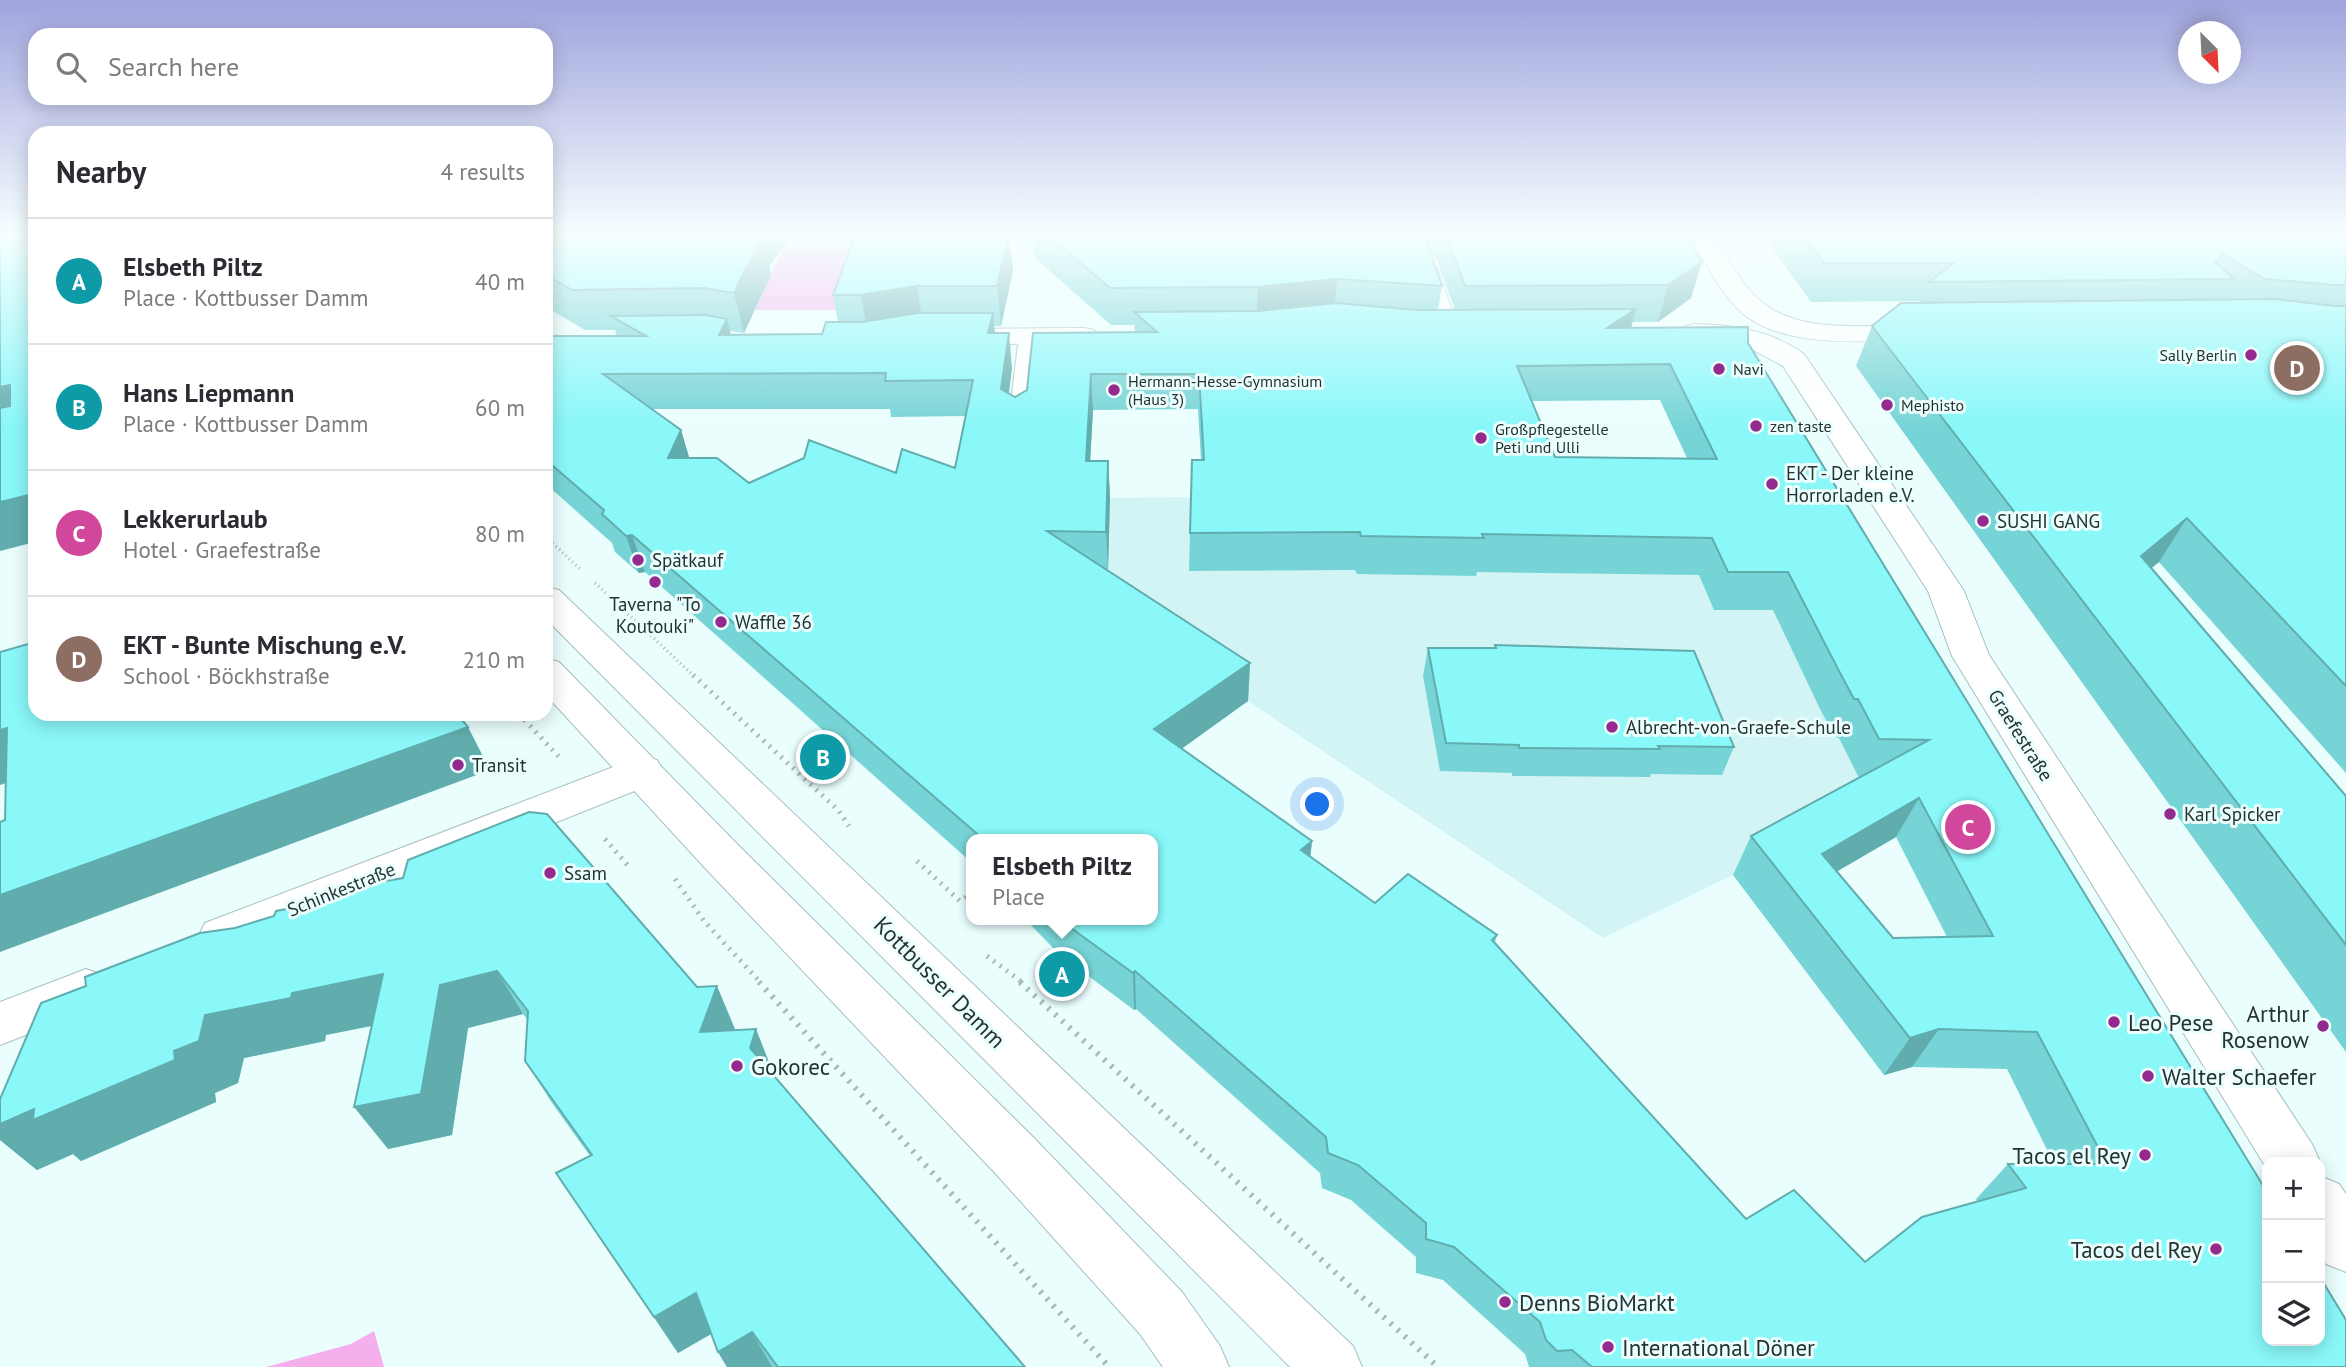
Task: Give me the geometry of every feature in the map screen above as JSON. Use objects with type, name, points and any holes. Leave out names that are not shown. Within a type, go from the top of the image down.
[{"type":"street","points":[[1744,299],[1747,304],[1770,318],[1805,328],[1861,332],[1944,331]]},
{"type":"street","name":"Graefestraße","points":[[1666,332],[1733,334],[1772,344],[1794,360],[1946,591],[1971,656],[2290,1157]]},
{"type":"street","points":[[1420,334],[1480,333]]},
{"type":"street","points":[[936,337],[1107,336]]},
{"type":"street","name":"Kottbusser Damm","points":[[553,605],[1332,1367]]},
{"type":"street","points":[[553,678],[1015,1156],[1161,1313],[1199,1367]]},
{"type":"street","name":"Schinkestraße","points":[[179,953],[642,771]]},
{"type":"street","points":[[0,1024],[128,973]]},
{"type":"street","points":[[2325,1211],[2346,1244]]},
{"type":"lane","points":[[1439,299],[1451,334]]},
{"type":"lane","points":[[1017,425],[1028,337]]},
{"type":"path","points":[[553,544],[838,810],[851,829]]},
{"type":"path","points":[[525,721],[550,749]]},
{"type":"path","points":[[605,839],[630,868]]},
{"type":"path","points":[[918,861],[960,901],[966,897]]},
{"type":"path","points":[[704,921],[1109,1367]]},
{"type":"path","points":[[977,949],[1035,993],[1438,1367]]},
{"type":"shaded area","points":[[760,299],[853,299],[849,310],[755,310]]},
{"type":"shaded area","name":"Albrecht-von-Graefe-Schule","points":[[1546,494],[1805,497],[1953,752],[1733,875],[1603,938],[1083,591],[1088,498]]},
{"type":"shaded area","points":[[374,1331],[384,1367],[266,1367],[351,1344]]},
{"type":"building","points":[[0,299],[28,299],[28,495],[0,502],[0,408],[10,406],[10,385],[0,387]]},
{"type":"building","points":[[2276,299],[2346,306],[2346,686],[2187,518],[2141,556],[2346,796],[2346,945],[1872,326],[1901,303]]},
{"type":"building","points":[[1337,303],[1416,310],[1636,309],[1607,328],[1748,327],[1748,343],[2262,1184],[2262,1346],[2325,1346],[2325,1285],[2346,1320],[2346,1367],[1592,1367],[1572,1350],[1557,1351],[1546,1340],[1540,1322],[1454,1247],[1426,1239],[1426,1223],[1358,1165],[1328,1153],[1326,1137],[1135,971],[1133,973],[1067,925],[1158,925],[1158,834],[977,834],[632,535],[626,536],[602,514],[604,510],[553,466],[553,336],[646,336],[611,316],[705,315],[727,319],[719,335],[822,334],[826,322],[862,322],[918,313],[993,313],[988,333],[1009,333],[1001,389],[1015,397],[1027,390],[1033,333],[1157,332],[1134,312],[1258,311]],"holes":[[[1670,364],[1717,459],[1555,457],[1517,366]],[[886,373],[885,381],[973,380],[955,468],[902,449],[896,473],[809,440],[804,458],[749,483],[717,458],[668,458],[681,430],[603,374]],[[1091,374],[1199,374],[1204,460],[1192,460],[1190,533],[1360,532],[1361,536],[1484,538],[1482,534],[1712,538],[1728,572],[1788,572],[1854,699],[1858,699],[1879,739],[1929,740],[1751,836],[1910,1038],[1939,1029],[2037,1032],[2107,1164],[2008,1164],[2026,1188],[1922,1217],[1865,1262],[1794,1190],[1746,1219],[1492,940],[1497,935],[1408,874],[1375,903],[1301,850],[1312,841],[1154,729],[1250,663],[1047,531],[1106,532],[1108,461],[1086,461]],[[1919,798],[1993,936],[1893,938],[1822,854]]]},
{"type":"building","points":[[28,644],[28,721],[463,721],[468,727],[0,895],[0,822],[5,820],[7,728],[0,730],[0,652]]},
{"type":"building","points":[[1495,645],[1694,651],[1734,747],[1519,748],[1519,745],[1446,743],[1428,648],[1496,648]]},
{"type":"building","points":[[529,812],[547,814],[697,987],[717,986],[700,1032],[756,1029],[750,1048],[1025,1367],[778,1367],[752,1332],[718,1352],[696,1293],[654,1317],[556,1173],[592,1155],[525,1061],[528,1011],[497,971],[440,985],[421,1094],[354,1107],[383,974],[292,993],[291,998],[205,1015],[199,1041],[174,1051],[175,1060],[33,1120],[34,1109],[0,1124],[0,1099],[41,1003],[86,986],[85,977],[200,933],[235,928],[274,916],[276,911],[336,900],[339,889],[403,878],[408,860]]},
{"type":"place","name":"Sally Berlin","points":[[2251,355]]},
{"type":"place","name":"EKT - Bunte Mischung e.V.","points":[[2297,368]]},
{"type":"place","name":"Navi","points":[[1719,369]]},
{"type":"place","name":"Hermann-Hesse-Gymnasium (Haus 3)","points":[[1114,390]]},
{"type":"place","name":"Mephisto","points":[[1887,405]]},
{"type":"place","name":"zen taste","points":[[1756,426]]},
{"type":"place","name":"Großpflegestelle Peti und Ulli","points":[[1481,438]]},
{"type":"place","name":"EKT - Der kleine Horrorladen e.V.","points":[[1772,484]]},
{"type":"place","name":"SUSHI GANG","points":[[1983,521]]},
{"type":"place","name":"Spätkauf","points":[[638,560]]},
{"type":"place","name":"Taverna \"To Koutouki\"","points":[[655,582]]},
{"type":"place","name":"Waffle 36","points":[[721,622]]},
{"type":"place","name":"Albrecht-von-Graefe-Schule","points":[[1612,727]]},
{"type":"place","name":"Hans Liepmann","points":[[823,757]]},
{"type":"place","name":"Transit","points":[[458,765]]},
{"type":"place","name":"Karl Spicker","points":[[2170,814]]},
{"type":"place","name":"Lekkerurlaub","points":[[1968,827]]},
{"type":"place","name":"Ssam","points":[[550,873]]},
{"type":"place","name":"Elsbeth Piltz","points":[[1062,974]]},
{"type":"place","name":"Leo Pese","points":[[2114,1022]]},
{"type":"place","name":"Arthur Rosenow","points":[[2323,1026]]},
{"type":"place","name":"Gokorec","points":[[737,1066]]},
{"type":"place","name":"Walter Schaefer","points":[[2148,1076]]},
{"type":"place","name":"Tacos el Rey","points":[[2145,1155]]},
{"type":"place","name":"Tacos del Rey","points":[[2216,1249]]},
{"type":"place","name":"Denns BioMarkt","points":[[1505,1302]]},
{"type":"place","name":"International Döner","points":[[1608,1347]]}]
